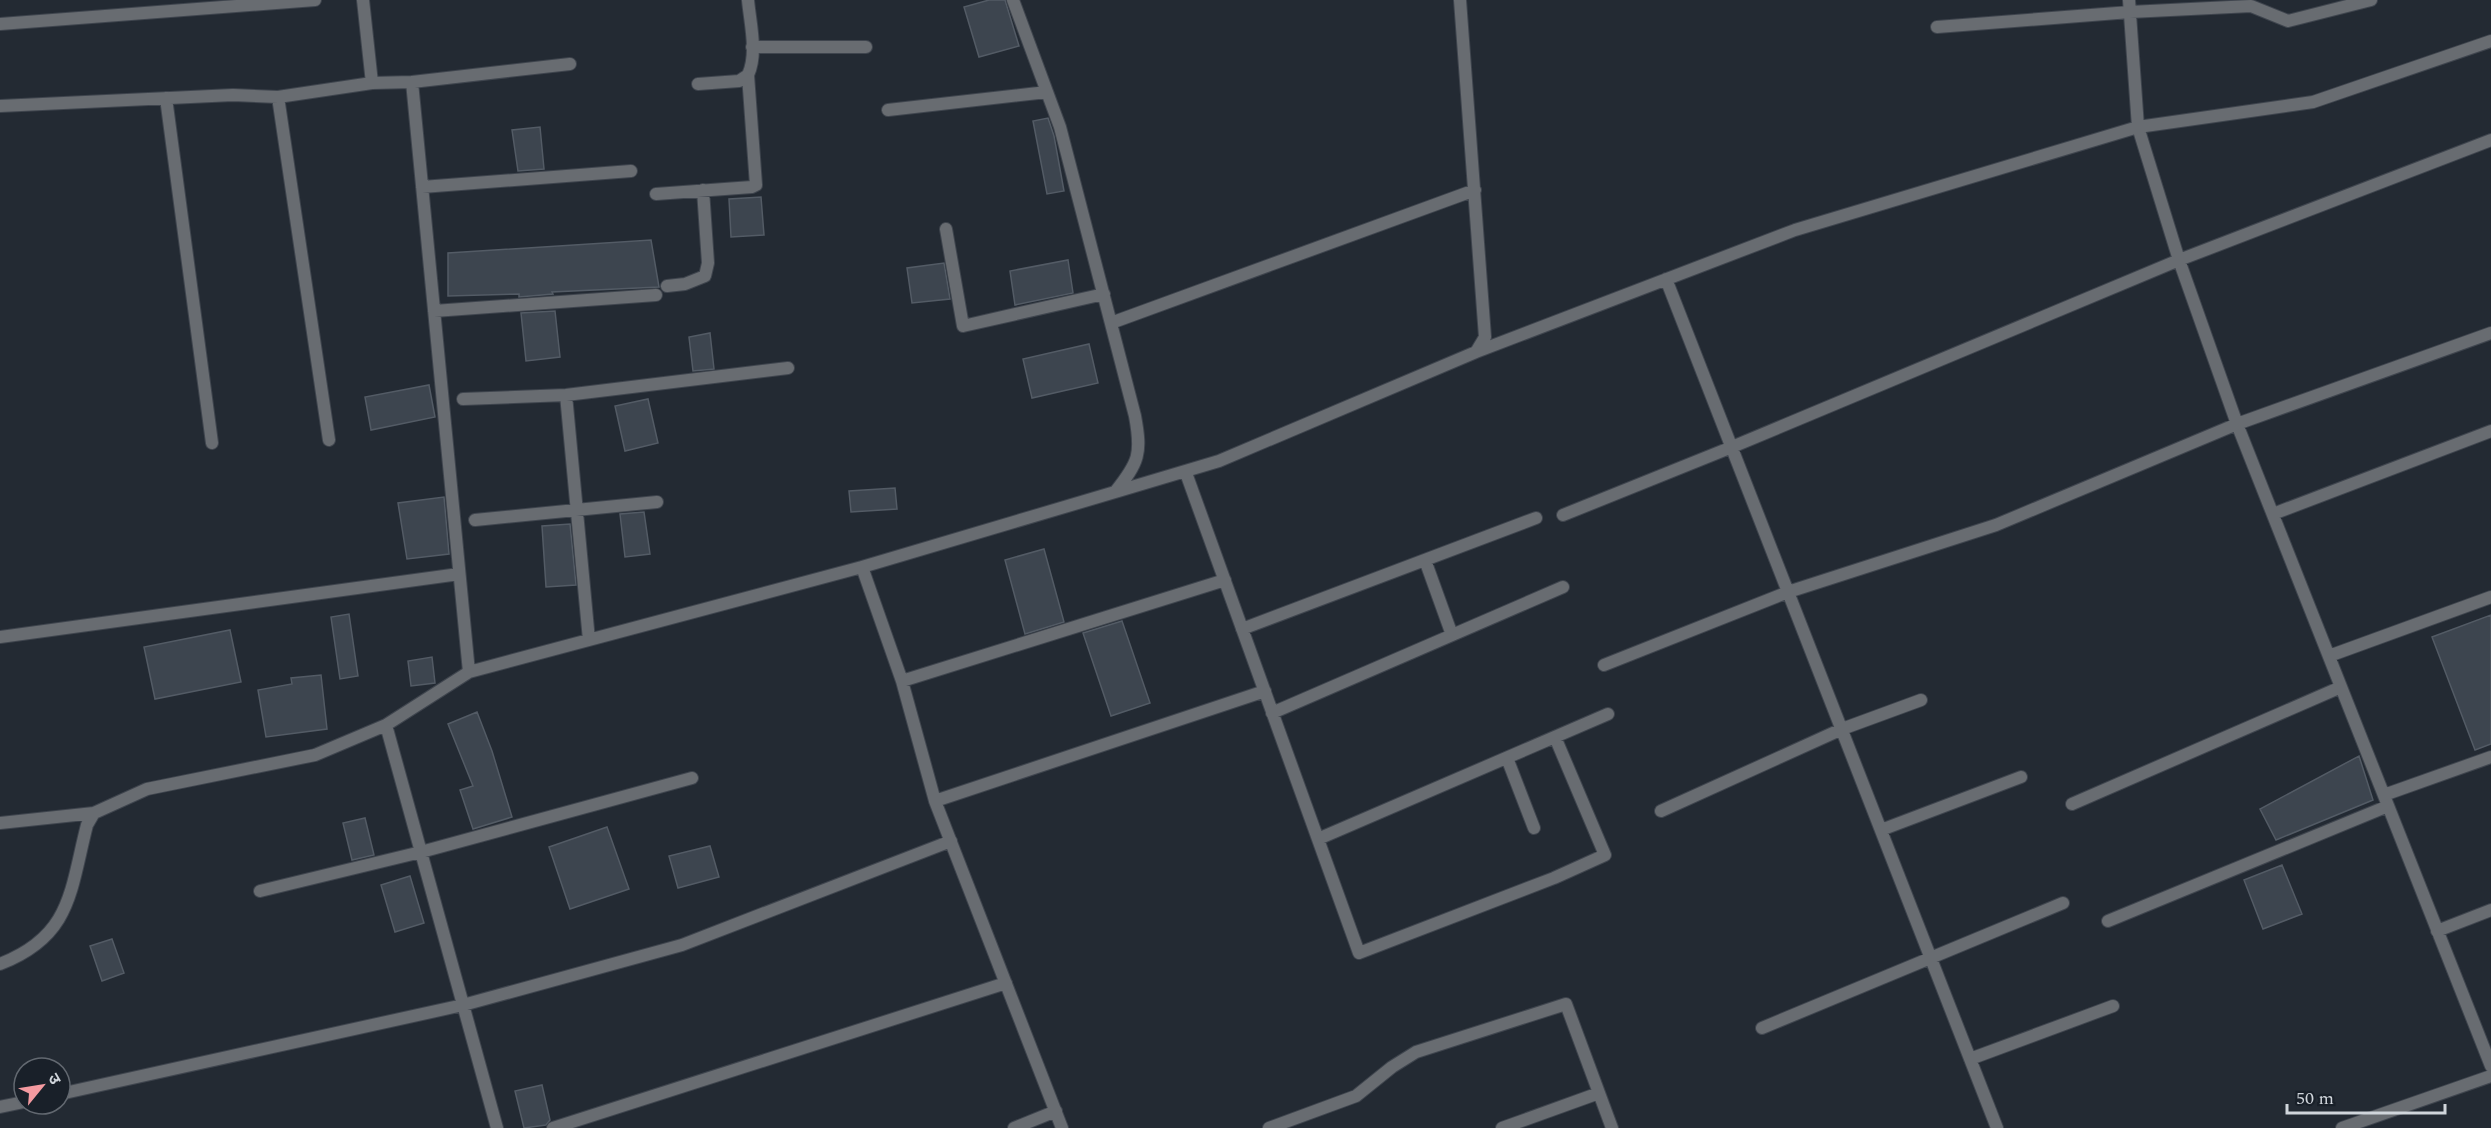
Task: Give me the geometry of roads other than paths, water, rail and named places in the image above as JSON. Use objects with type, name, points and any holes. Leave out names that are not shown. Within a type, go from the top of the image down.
[{"type":"street","points":[[0,24],[315,0]]},
{"type":"street","points":[[363,0],[372,82]]},
{"type":"street","points":[[656,194],[756,185],[748,75],[752,66],[752,47],[748,0]]},
{"type":"street","points":[[1013,0],[1060,126],[1136,416],[1140,444],[1133,470],[1115,492]]},
{"type":"street","points":[[1460,0],[1485,337],[1476,352]]},
{"type":"street","points":[[1937,27],[2130,6],[2251,6],[2288,21],[2371,0]]},
{"type":"street","points":[[2130,6],[2138,127],[2179,260],[2237,424],[2491,1066]]},
{"type":"street","points":[[0,823],[94,813],[147,789],[315,755],[386,725],[469,672],[862,567],[1186,473],[1476,352],[1794,230],[2138,127],[2313,102],[2491,41]]},
{"type":"street","points":[[752,47],[866,46]]},
{"type":"street","points":[[0,106],[233,95],[278,98],[372,82],[412,82],[570,64]]},
{"type":"street","points":[[698,84],[739,81],[748,75]]},
{"type":"street","points":[[412,82],[469,672]]},
{"type":"street","points":[[888,110],[1047,92]]},
{"type":"street","points":[[166,98],[212,443]]},
{"type":"street","points":[[278,98],[329,440]]},
{"type":"street","points":[[1563,514],[1732,447],[2179,260],[2491,140]]},
{"type":"street","points":[[422,187],[631,171]]},
{"type":"street","points":[[667,286],[685,285],[705,276],[708,263],[704,190]]},
{"type":"street","points":[[1111,323],[1475,190]]},
{"type":"street","points":[[946,229],[963,326],[1104,294]]},
{"type":"street","points":[[1666,279],[1997,1128]]},
{"type":"street","points":[[434,311],[656,295]]},
{"type":"street","points":[[1605,665],[1788,592],[1996,525],[2237,424],[2491,333]]},
{"type":"street","points":[[463,399],[566,395],[788,368]]},
{"type":"street","points":[[566,395],[589,640]]},
{"type":"street","points":[[2273,514],[2491,431]]},
{"type":"street","points":[[1186,473],[1359,953],[1554,878],[1605,855],[1555,736]]},
{"type":"street","points":[[475,520],[657,502]]},
{"type":"street","points":[[1242,629],[1536,518]]},
{"type":"street","points":[[1425,560],[1452,635]]},
{"type":"street","points":[[862,567],[902,681],[935,801],[1062,1128]]},
{"type":"street","points":[[0,637],[459,574]]},
{"type":"street","points":[[902,681],[1225,580]]},
{"type":"street","points":[[1272,713],[1563,587]]},
{"type":"street","points":[[2329,656],[2491,597]]},
{"type":"street","points":[[2072,804],[2341,687]]},
{"type":"street","points":[[935,801],[1265,691]]},
{"type":"street","points":[[1661,811],[1842,729],[1921,700]]},
{"type":"street","points":[[1318,839],[1608,714]]},
{"type":"street","points":[[386,725],[497,1128]]},
{"type":"street","points":[[2108,921],[2491,756]]},
{"type":"street","points":[[1507,758],[1534,828]]},
{"type":"street","points":[[1881,830],[2021,777]]},
{"type":"street","points":[[260,891],[421,852],[692,778]]},
{"type":"street","points":[[0,964],[30,950],[47,936],[64,913],[87,825],[94,813]]},
{"type":"street","points":[[72,1091],[463,1005],[682,945],[951,842]]},
{"type":"street","points":[[1762,1028],[2063,903]]},
{"type":"street","points":[[2437,931],[2491,910]]},
{"type":"street","points":[[553,1128],[1006,983]]},
{"type":"street","points":[[1269,1128],[1356,1096],[1392,1067],[1416,1052],[1566,1005],[1612,1128]]},
{"type":"street","points":[[1970,1059],[2113,1006]]},
{"type":"street","points":[[2342,1128],[2491,1076]]},
{"type":"street","points":[[1502,1128],[1599,1093]]},
{"type":"street","points":[[1014,1128],[1056,1111]]}]
